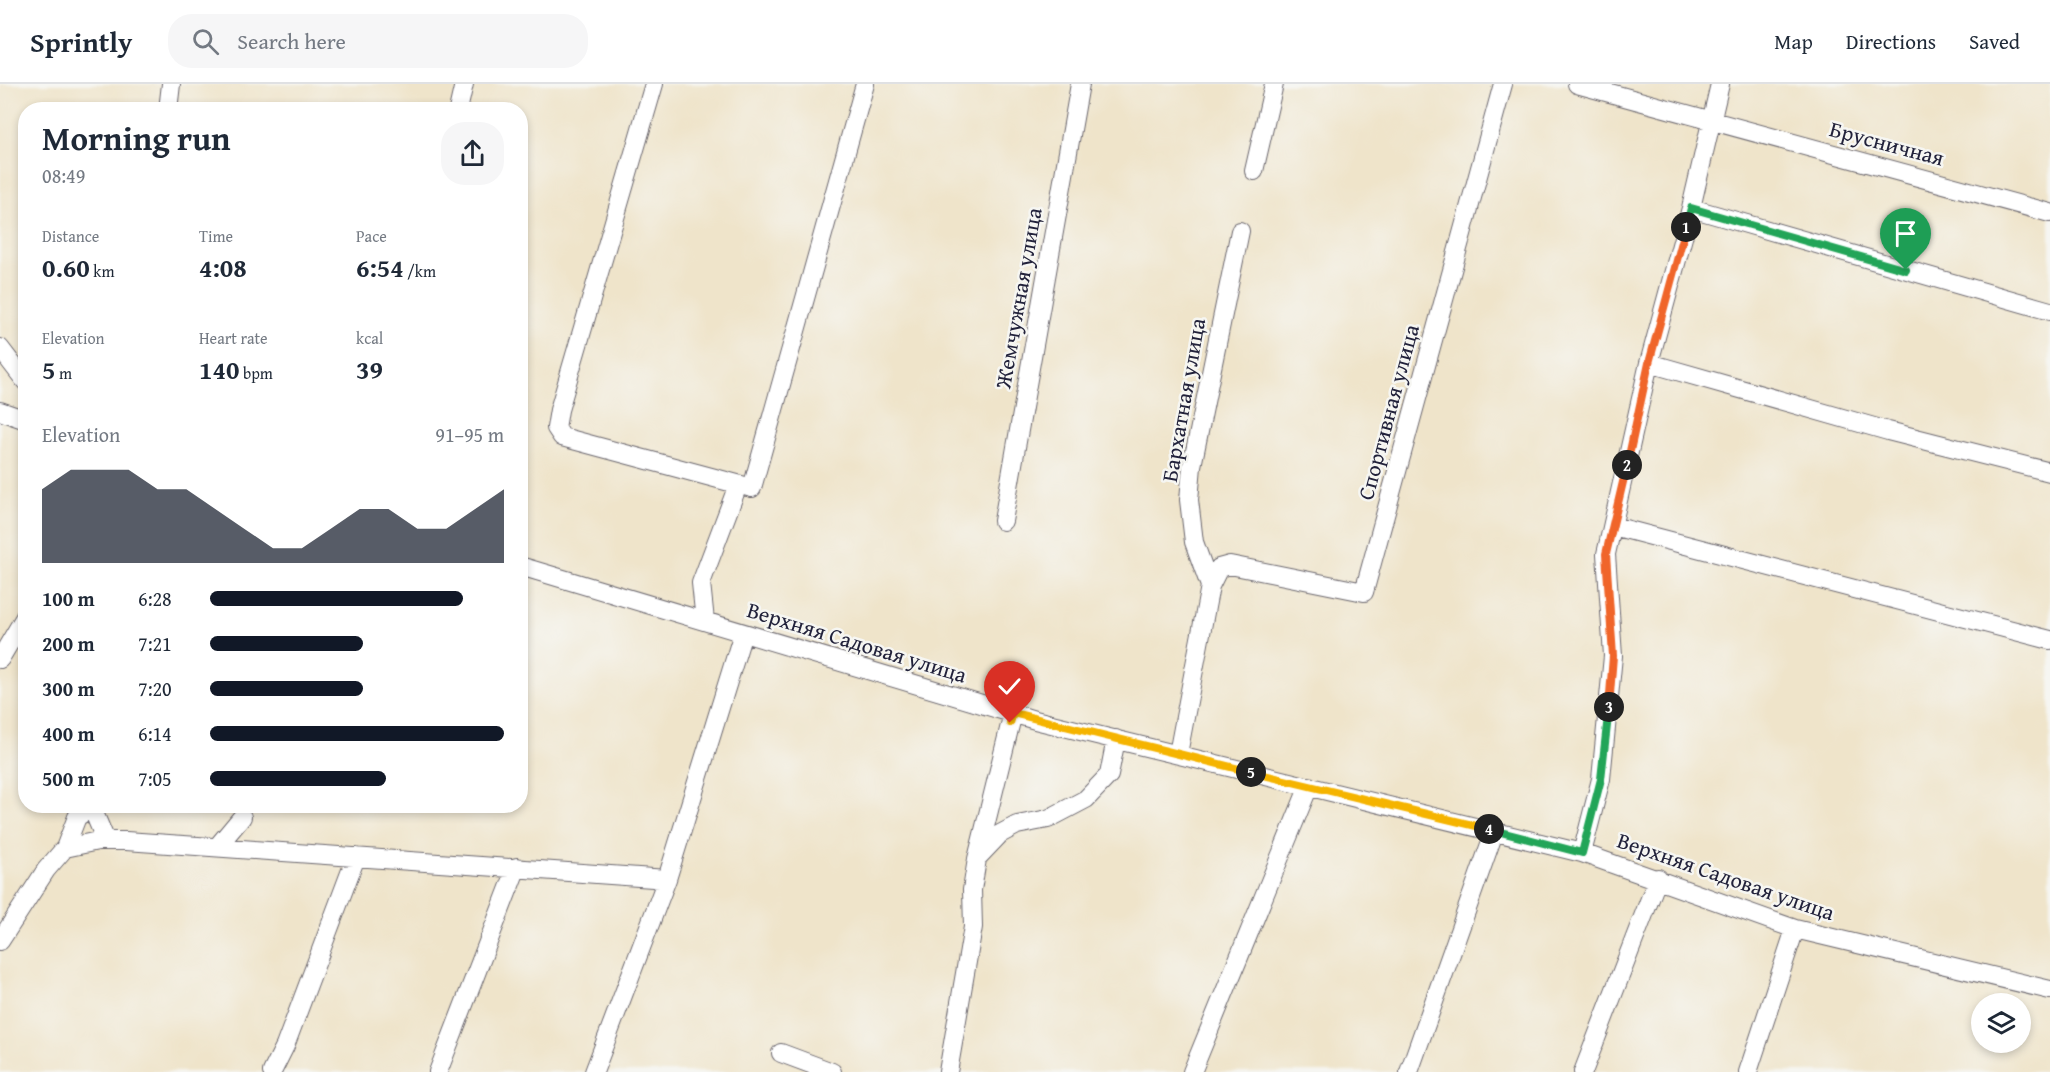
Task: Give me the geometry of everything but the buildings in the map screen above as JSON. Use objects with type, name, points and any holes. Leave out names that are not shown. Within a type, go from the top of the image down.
[{"type":"street","points":[[169,102],[171,84]]},
{"type":"street","points":[[460,102],[464,84]]},
{"type":"street","points":[[654,84],[559,410],[556,428],[562,437],[752,488],[865,84]]},
{"type":"street","name":"Жемчужная улица","points":[[1003,521],[1080,84]]},
{"type":"street","points":[[1254,171],[1274,84]]},
{"type":"street","name":"Спортивная улица","points":[[1210,586],[1219,568],[1230,565],[1364,592],[1503,84]]},
{"type":"street","name":"Брусничная","points":[[1577,84],[2050,213]]},
{"type":"street","points":[[1582,853],[1601,779],[1613,656],[1606,554],[1649,363],[1691,208],[1720,84]]},
{"type":"street","points":[[1691,208],[2050,311]]},
{"type":"street","name":"Бархатная улица","points":[[1210,586],[1194,542],[1189,500],[1192,466],[1240,231]]},
{"type":"street","points":[[0,348],[18,372]]},
{"type":"street","points":[[1649,363],[1888,431],[2050,472]]},
{"type":"street","points":[[0,411],[18,417]]},
{"type":"street","points":[[705,621],[700,583],[738,485]]},
{"type":"street","points":[[1613,526],[2050,640]]},
{"type":"street","name":"Верхняя Садовая улица","points":[[528,568],[1013,713],[1582,853],[1658,878],[1795,929],[2050,990]]},
{"type":"street","points":[[1178,754],[1210,586]]},
{"type":"street","points":[[0,659],[18,629]]},
{"type":"street","points":[[594,1072],[668,879],[743,633]]},
{"type":"street","points":[[948,1072],[973,927],[972,890],[976,859],[1013,713]]},
{"type":"street","points":[[976,859],[1000,834],[1017,825],[1048,819],[1086,798],[1109,775],[1116,740]]},
{"type":"street","points":[[1192,1072],[1309,786]]},
{"type":"street","points":[[0,941],[46,870],[65,848],[77,817],[82,813]]},
{"type":"street","points":[[95,813],[106,841]]},
{"type":"street","points":[[217,847],[242,818]]},
{"type":"street","points":[[1409,1072],[1495,830]]},
{"type":"street","points":[[65,848],[106,841],[668,879]]},
{"type":"street","points":[[272,1072],[285,1046],[356,857]]},
{"type":"street","points":[[438,1072],[517,867]]},
{"type":"street","points":[[1583,1072],[1658,878]]},
{"type":"street","points":[[1748,1072],[1795,929]]},
{"type":"street","points":[[781,1053],[832,1072]]},
{"type":"route","points":[[1010,723],[1013,713],[1582,853],[1601,779],[1613,656],[1606,554],[1649,363],[1691,208],[1906,270]]}]
